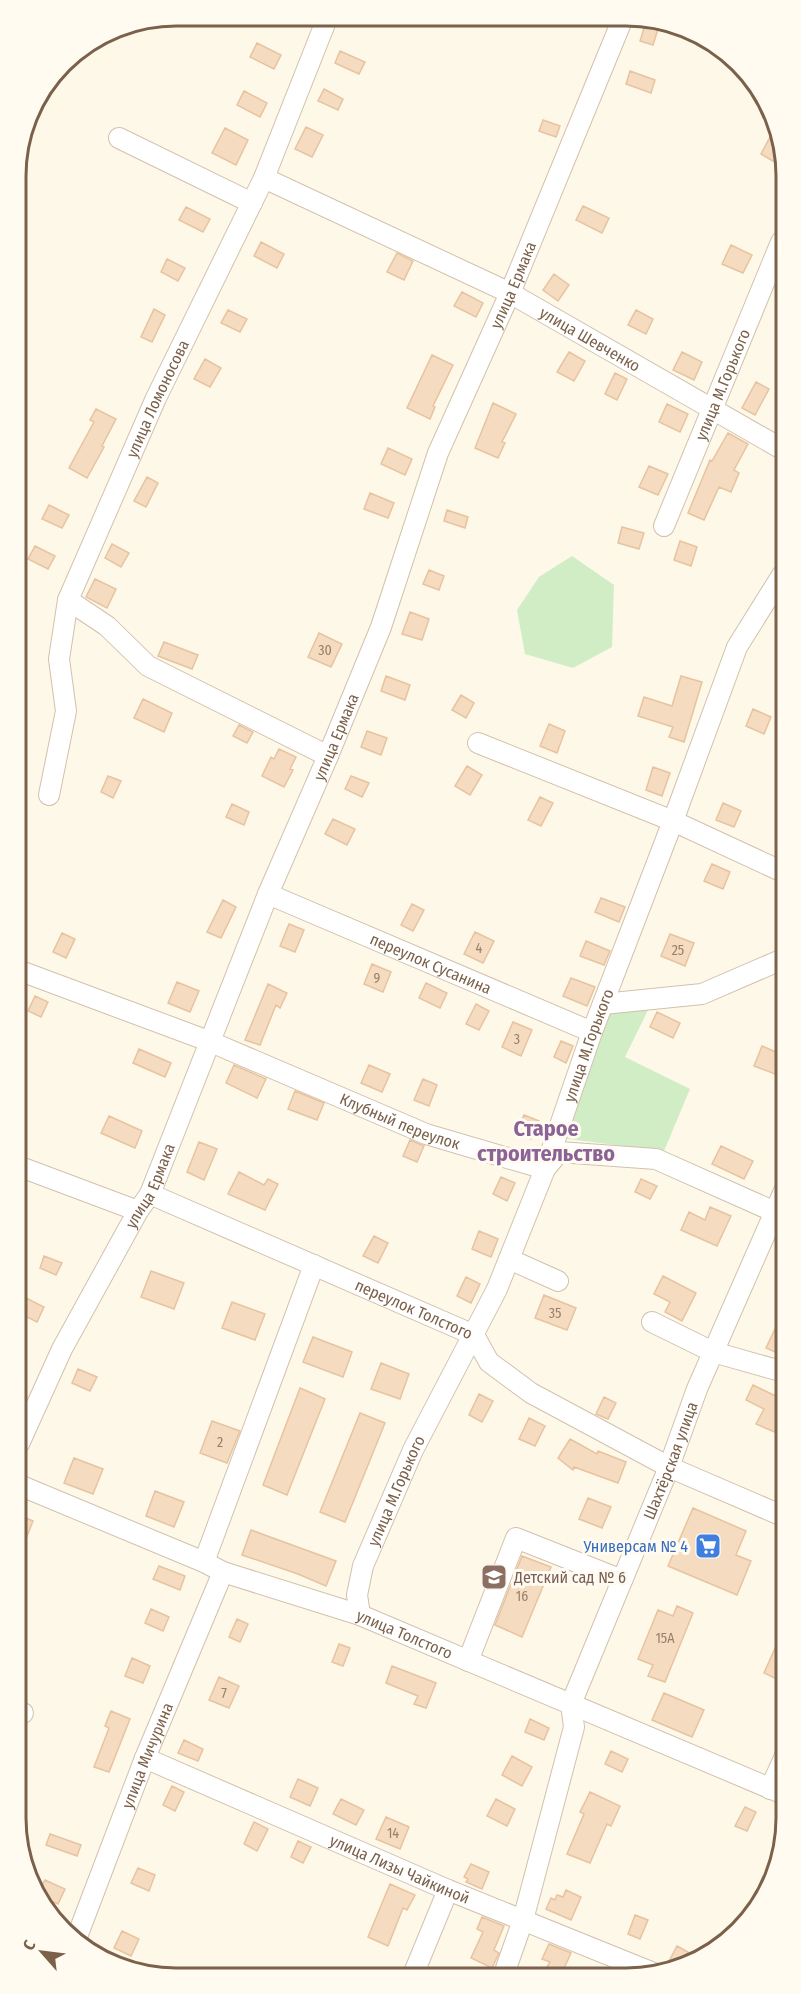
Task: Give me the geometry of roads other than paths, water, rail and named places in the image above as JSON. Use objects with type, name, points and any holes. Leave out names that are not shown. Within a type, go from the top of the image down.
[{"type":"street","name":"улица Ломоносова","points":[[49,795],[66,711],[59,659],[68,600],[156,398],[264,178],[324,26]]},
{"type":"street","name":"улица Ермака","points":[[26,1428],[62,1348],[138,1211],[150,1194],[268,894],[381,627],[438,453],[510,293],[620,26]]},
{"type":"street","points":[[119,138],[252,203]]},
{"type":"street","name":"улица Шевченко","points":[[264,178],[510,293],[776,446]]},
{"type":"street","name":"улица М.Горького","points":[[664,526],[776,254]]},
{"type":"street","name":"улица М.Горького","points":[[360,1615],[357,1595],[363,1566],[413,1449],[497,1289],[545,1169],[592,1032],[737,647],[776,584]]},
{"type":"street","points":[[68,600],[107,626],[148,666],[328,756]]},
{"type":"street","points":[[478,743],[673,821],[776,869]]},
{"type":"street","name":"переулок Сусанина","points":[[268,894],[592,1032]]},
{"type":"street","points":[[603,1004],[702,994],[776,962]]},
{"type":"street","name":"Клубный переулок","points":[[26,973],[211,1042],[426,1134],[545,1169]]},
{"type":"street","points":[[545,1169],[559,1152],[656,1159],[775,1212]]},
{"type":"street","points":[[26,1169],[138,1211]]},
{"type":"street","name":"переулок Толстого","points":[[150,1194],[474,1335],[489,1362],[531,1393],[669,1467],[775,1513]]},
{"type":"street","name":"Шахтёрская улица","points":[[506,1968],[523,1920],[574,1727],[571,1704],[669,1467],[697,1389],[775,1224]]},
{"type":"street","points":[[509,1259],[558,1281]]},
{"type":"street","points":[[204,1562],[314,1266]]},
{"type":"street","points":[[652,1322],[714,1352],[775,1370]]},
{"type":"street","name":"улица Толстого","points":[[26,1488],[223,1572],[360,1615],[775,1791]]},
{"type":"street","points":[[468,1661],[516,1538],[622,1580]]},
{"type":"street","name":"улица Мичурина","points":[[79,1932],[145,1758],[223,1572]]},
{"type":"street","name":"улица Лизы Чайкиной","points":[[145,1758],[448,1890],[639,1967]]},
{"type":"street","points":[[416,1968],[448,1890]]},
{"type":"place","name":"Универсам № 4","points":[[708,1546]]},
{"type":"place","name":"Детский сад № 6","points":[[494,1577]]},
{"type":"district","name":"Старое строительство","points":[[546,1140]]}]
